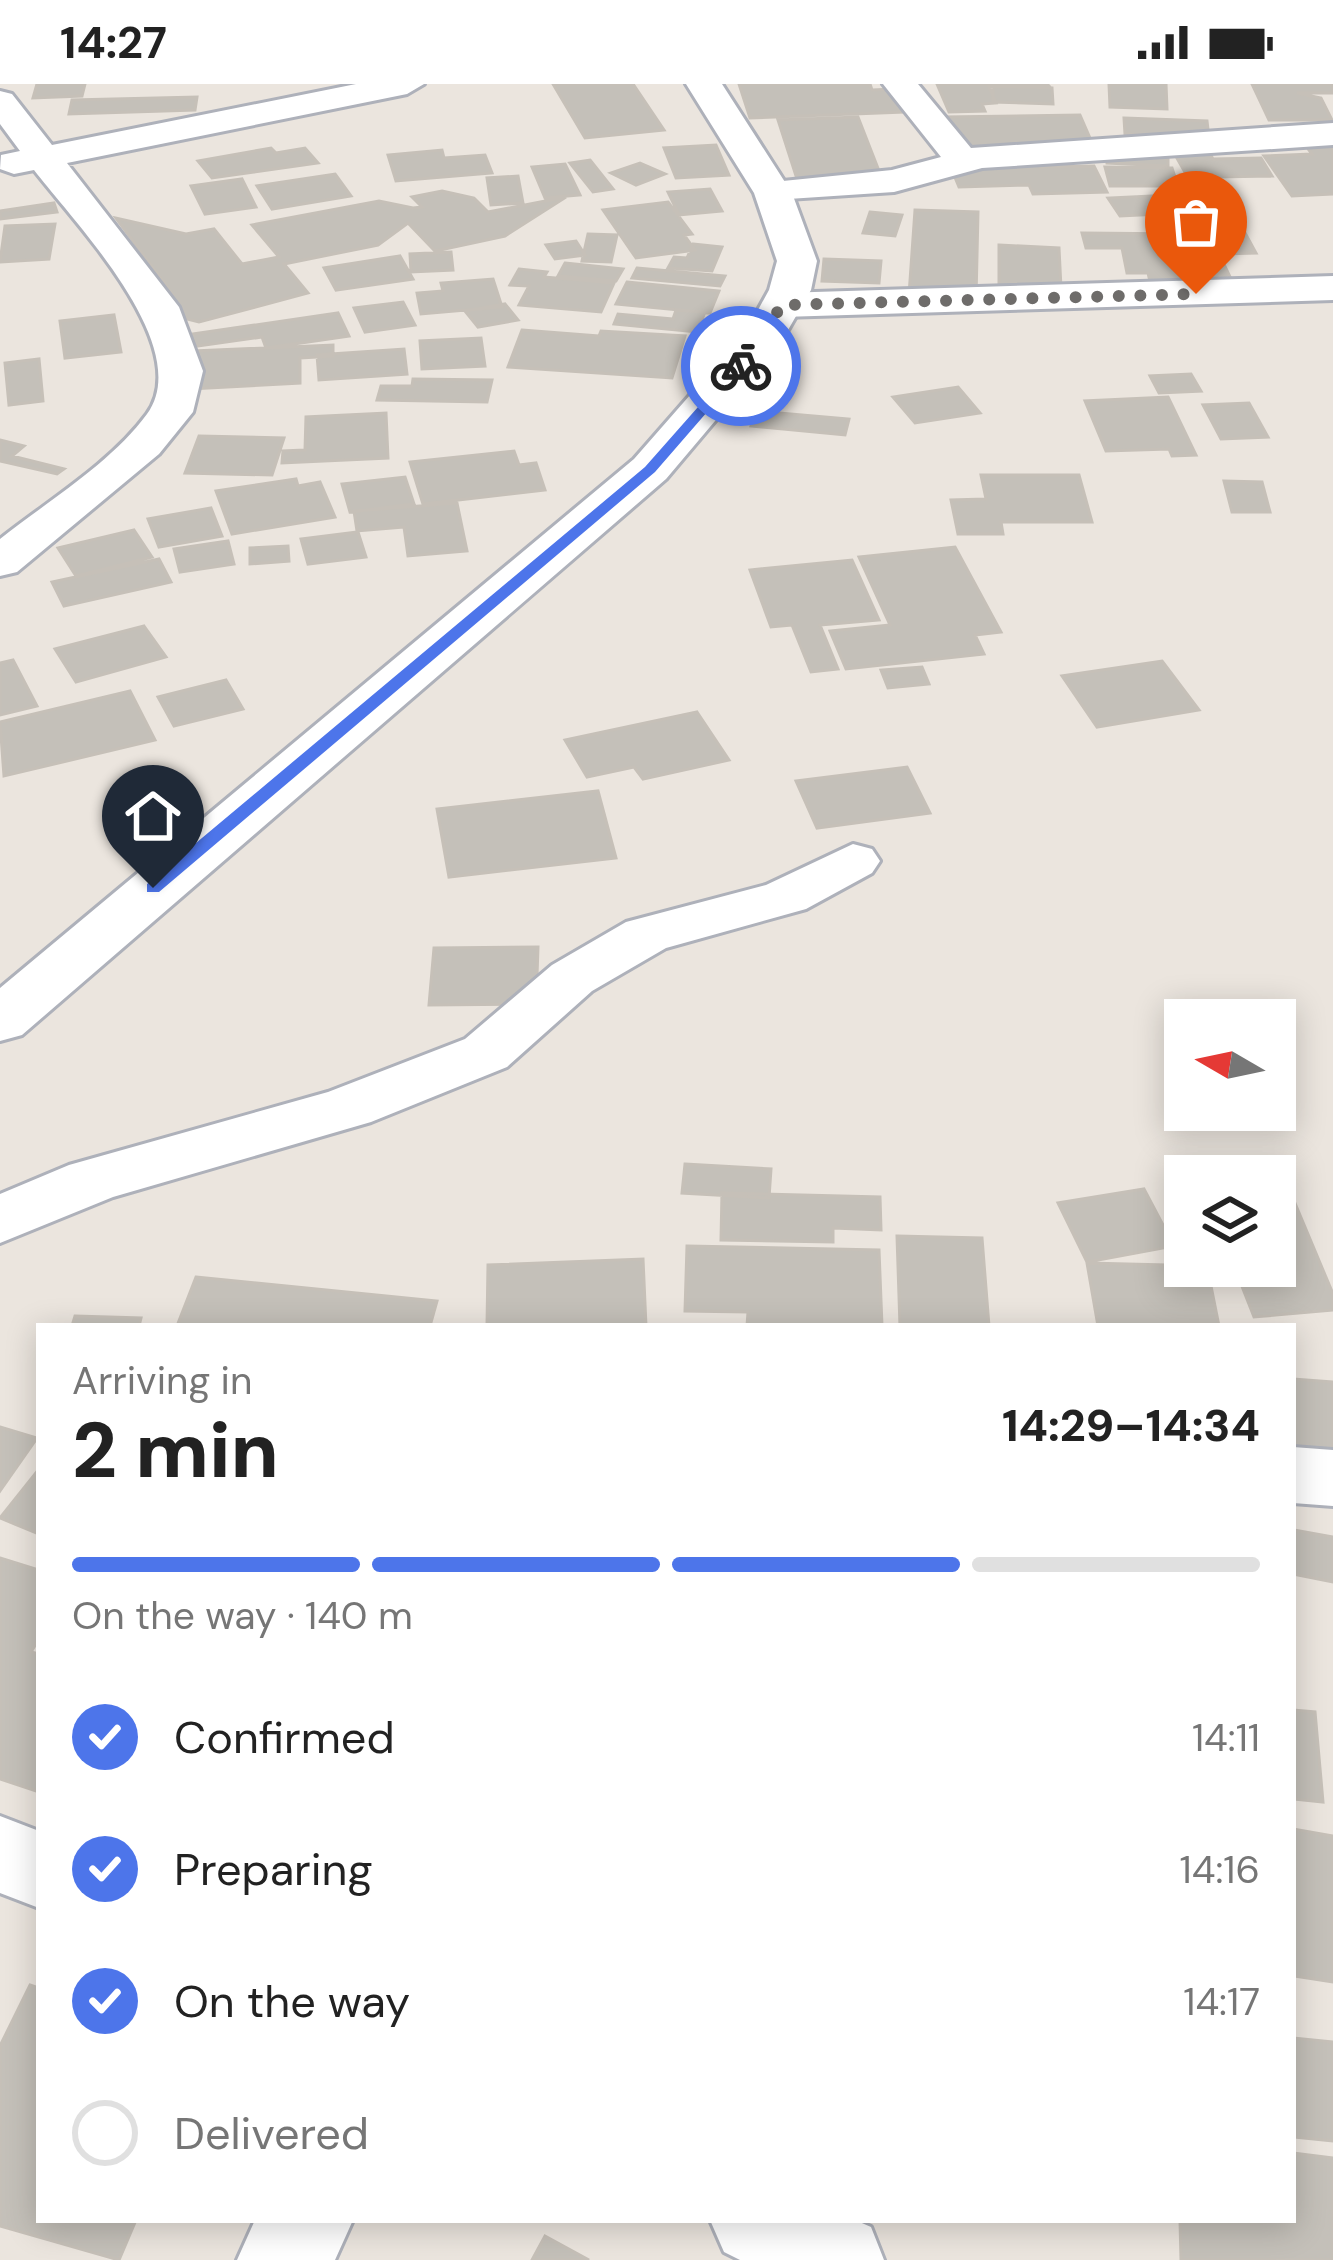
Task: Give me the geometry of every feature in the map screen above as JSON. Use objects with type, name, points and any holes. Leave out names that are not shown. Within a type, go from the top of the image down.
[{"type":"street","points":[[0,166],[407,84]]},
{"type":"street","points":[[0,1021],[650,470],[723,389],[782,305],[797,261],[773,193],[704,84]]},
{"type":"street","points":[[900,84],[962,160]]},
{"type":"street","points":[[0,101],[47,156],[159,307],[182,371],[172,412],[144,446],[0,562]]},
{"type":"street","points":[[773,193],[894,181],[962,160],[1333,134]]},
{"type":"street","points":[[782,305],[1333,288]]},
{"type":"street","points":[[0,1220],[91,1181],[349,1107],[486,1053],[572,978],[646,935],[786,897],[853,861]]},
{"type":"street","points":[[1296,1475],[1333,1478]]},
{"type":"street","points":[[0,1852],[36,1870]]},
{"type":"street","points":[[283,2260],[306,2223]]},
{"type":"street","points":[[762,2223],[838,2260]]},
{"type":"building","points":[[37,84],[85,84],[82,96],[33,98]]},
{"type":"building","points":[[553,84],[633,84],[664,130],[585,138]]},
{"type":"building","points":[[739,84],[870,84],[872,90],[893,89],[903,112],[750,118]]},
{"type":"building","points":[[937,84],[1048,85],[989,87],[996,103],[982,104],[985,111],[949,112]]},
{"type":"building","points":[[1109,84],[1166,84],[1167,109],[1110,107]]},
{"type":"building","points":[[1252,84],[1333,84],[1333,93],[1297,93],[1321,98],[1332,120],[1269,120]]},
{"type":"building","points":[[993,86],[1052,88],[1053,104],[993,102]]},
{"type":"building","points":[[197,97],[195,110],[69,114],[72,100]]},
{"type":"building","points":[[1080,115],[1093,145],[954,147],[945,117]]},
{"type":"building","points":[[858,117],[881,176],[797,179],[778,120]]},
{"type":"building","points":[[1124,118],[1207,121],[1209,138],[1125,134]]},
{"type":"building","points":[[1333,141],[1333,194],[1292,196],[1264,156],[1312,154],[1303,142]]},
{"type":"building","points":[[716,145],[729,175],[676,178],[664,148]]},
{"type":"building","points":[[271,148],[276,153],[305,148],[318,163],[212,178],[198,161]]},
{"type":"building","points":[[442,150],[444,158],[485,155],[492,173],[396,181],[388,155]]},
{"type":"building","points":[[1106,150],[1168,153],[1168,166],[1107,163]]},
{"type":"building","points":[[1209,152],[1213,159],[1261,158],[1272,176],[1215,177],[1221,188],[1194,188],[1174,153]]},
{"type":"building","points":[[590,160],[613,189],[593,192],[570,163]]},
{"type":"building","points":[[1037,160],[1040,167],[1094,166],[1107,192],[1033,194],[1029,185],[959,187],[949,163]]},
{"type":"building","points":[[640,163],[665,174],[636,185],[611,173]]},
{"type":"building","points":[[565,164],[580,195],[545,198],[532,167]]},
{"type":"building","points":[[1105,167],[1172,168],[1178,186],[1110,186]]},
{"type":"building","points":[[335,174],[351,196],[272,209],[257,186]]},
{"type":"building","points":[[518,176],[523,203],[491,205],[487,178]]},
{"type":"building","points":[[242,179],[256,207],[205,214],[191,186]]},
{"type":"building","points":[[710,189],[722,211],[679,215],[668,192]]},
{"type":"building","points":[[442,191],[474,198],[488,212],[566,197],[505,236],[435,251],[408,223],[378,245],[284,264],[308,293],[199,322],[163,313],[158,306],[173,295],[116,218],[186,234],[214,229],[242,264],[279,257],[252,225],[379,201],[422,207],[412,197]]},
{"type":"building","points":[[1193,194],[1205,212],[1120,216],[1108,198]]},
{"type":"building","points":[[668,202],[692,234],[684,235],[695,250],[636,258],[603,210]]},
{"type":"building","points":[[54,203],[57,212],[0,219],[0,211]]},
{"type":"building","points":[[915,210],[978,212],[976,298],[909,295]]},
{"type":"building","points":[[870,212],[902,215],[895,236],[863,233]]},
{"type":"building","points":[[55,224],[49,259],[0,262],[5,226]]},
{"type":"building","points":[[1244,231],[1256,253],[1219,254],[1233,283],[1209,283],[1185,232]]},
{"type":"building","points":[[1082,233],[1186,234],[1202,287],[1151,286],[1148,273],[1127,273],[1122,248],[1086,248]]},
{"type":"building","points":[[588,234],[617,235],[611,262],[582,261]]},
{"type":"building","points":[[576,241],[585,255],[555,259],[546,245]]},
{"type":"building","points":[[693,244],[722,247],[712,271],[668,268],[674,257],[687,258]]},
{"type":"building","points":[[999,245],[1059,248],[1061,288],[999,285]]},
{"type":"building","points":[[451,252],[453,270],[411,272],[410,254]]},
{"type":"building","points":[[400,256],[413,279],[336,290],[324,268]]},
{"type":"building","points":[[824,259],[881,261],[879,283],[822,281]]},
{"type":"building","points":[[565,263],[623,269],[616,281],[558,276]]},
{"type":"building","points":[[637,268],[725,276],[720,286],[632,278]]},
{"type":"building","points":[[519,269],[547,272],[544,277],[614,283],[601,312],[519,305],[529,286],[510,285]]},
{"type":"building","points":[[493,279],[502,307],[421,314],[417,293],[443,291],[441,283]]},
{"type":"building","points":[[627,282],[719,291],[710,313],[616,304]]},
{"type":"building","points":[[403,302],[415,325],[365,332],[354,308]]},
{"type":"building","points":[[505,304],[518,320],[478,327],[465,311]]},
{"type":"building","points":[[676,310],[705,312],[697,332],[614,324],[618,314],[673,319]]},
{"type":"building","points":[[338,313],[349,336],[266,348],[262,337],[190,347],[186,335]]},
{"type":"building","points":[[114,315],[121,352],[65,358],[60,321]]},
{"type":"building","points":[[522,330],[685,336],[672,378],[508,367]]},
{"type":"building","points":[[481,338],[485,366],[422,369],[420,341]]},
{"type":"building","points":[[333,345],[333,356],[300,358],[300,383],[191,389],[194,351]]},
{"type":"building","points":[[404,349],[407,374],[319,380],[317,355]]},
{"type":"building","points":[[39,359],[43,401],[9,405],[5,363]]},
{"type":"building","points":[[1191,374],[1201,391],[1159,393],[1150,376]]},
{"type":"building","points":[[413,379],[492,380],[487,402],[377,400],[381,386],[412,386]]},
{"type":"building","points":[[958,387],[980,413],[915,423],[893,397]]},
{"type":"building","points":[[1168,397],[1196,455],[1172,456],[1169,449],[1106,451],[1085,401]]},
{"type":"building","points":[[1249,403],[1268,437],[1221,439],[1203,405]]},
{"type":"building","points":[[756,411],[849,419],[845,435],[751,426]]},
{"type":"building","points":[[386,413],[388,458],[282,463],[283,451],[305,450],[306,417]]},
{"type":"building","points":[[199,436],[284,438],[272,475],[185,473]]},
{"type":"building","points":[[0,440],[24,446],[12,456],[64,469],[57,474],[0,461]]},
{"type":"building","points":[[514,451],[519,465],[536,463],[545,490],[423,504],[410,462]]},
{"type":"building","points":[[981,475],[1079,475],[1092,522],[1001,522],[1003,534],[958,534],[951,500],[986,499]]},
{"type":"building","points":[[405,477],[414,504],[350,512],[342,484]]},
{"type":"building","points":[[296,479],[298,486],[320,482],[335,517],[232,534],[216,491]]},
{"type":"building","points":[[1224,481],[1262,482],[1270,512],[1232,512]]},
{"type":"building","points":[[457,503],[467,551],[408,556],[404,527],[357,531],[354,511]]},
{"type":"building","points":[[211,508],[222,536],[159,547],[148,519]]},
{"type":"building","points":[[134,530],[152,557],[76,576],[58,548]]},
{"type":"building","points":[[358,532],[366,557],[308,564],[301,539]]},
{"type":"building","points":[[228,541],[234,564],[180,572],[174,549]]},
{"type":"building","points":[[288,546],[289,561],[250,564],[250,548]]},
{"type":"building","points":[[955,547],[1001,632],[975,635],[984,654],[846,669],[830,631],[890,625],[859,557]]},
{"type":"building","points":[[159,559],[171,582],[64,606],[52,582]]},
{"type":"building","points":[[852,560],[879,620],[820,625],[838,669],[811,672],[792,625],[771,627],[750,570]]},
{"type":"building","points":[[144,626],[166,657],[76,682],[55,649]]},
{"type":"building","points":[[13,660],[37,706],[0,715],[0,663]]},
{"type":"building","points":[[1162,661],[1199,710],[1097,727],[1062,676]]},
{"type":"building","points":[[922,667],[929,684],[888,688],[881,670]]},
{"type":"building","points":[[226,680],[243,709],[174,726],[158,697]]},
{"type":"building","points":[[130,691],[155,740],[4,776],[0,722]]},
{"type":"building","points":[[697,712],[729,760],[643,779],[634,767],[587,777],[565,740]]},
{"type":"building","points":[[907,767],[930,813],[817,828],[796,781]]},
{"type":"building","points":[[598,791],[616,858],[449,877],[437,809]]},
{"type":"building","points":[[538,947],[536,1004],[429,1005],[434,948]]},
{"type":"building","points":[[685,1164],[771,1169],[769,1198],[682,1193]]},
{"type":"building","points":[[1144,1189],[1164,1227],[1164,1248],[1087,1262],[1058,1203]]},
{"type":"building","points":[[722,1193],[880,1197],[881,1230],[833,1228],[833,1242],[721,1240]]},
{"type":"building","points":[[1296,1206],[1333,1294],[1333,1310],[1254,1317],[1242,1287],[1296,1287]]},
{"type":"building","points":[[897,1236],[982,1238],[989,1323],[900,1323]]},
{"type":"building","points":[[687,1246],[879,1250],[882,1323],[747,1323],[748,1312],[685,1311]]},
{"type":"building","points":[[643,1259],[646,1323],[487,1323],[488,1265]]},
{"type":"building","points":[[1087,1263],[1164,1265],[1164,1287],[1211,1287],[1218,1323],[1097,1323]]},
{"type":"building","points":[[196,1277],[437,1301],[431,1323],[178,1323]]},
{"type":"building","points":[[75,1316],[141,1318],[140,1323],[73,1323]]},
{"type":"building","points":[[1296,1379],[1333,1382],[1333,1450],[1296,1447]]},
{"type":"building","points":[[0,1427],[36,1438],[36,1439],[0,1491]]},
{"type":"building","points":[[36,1473],[36,1533],[0,1518]]},
{"type":"building","points":[[1296,1530],[1333,1537],[1333,1582],[1296,1575]]},
{"type":"building","points":[[0,1558],[36,1569],[36,1644],[31,1652],[36,1653],[36,1791],[0,1779]]},
{"type":"building","points":[[1296,1710],[1315,1712],[1323,1802],[1296,1799]]},
{"type":"building","points":[[1296,1830],[1333,1836],[1333,1982],[1296,1976]]},
{"type":"building","points":[[30,1985],[36,1987],[36,2223],[135,2223],[119,2260],[0,2226],[0,2046]]},
{"type":"building","points":[[1296,2038],[1333,2042],[1333,2141],[1296,2137]]},
{"type":"building","points":[[1296,2153],[1333,2158],[1333,2260],[1181,2260],[1180,2223],[1296,2223]]},
{"type":"building","points":[[545,2236],[589,2260],[532,2260]]},
{"type":"way so far","points":[[741,366],[782,305],[1196,294]]},
{"type":"route","points":[[153,888],[650,470],[741,366]]}]
